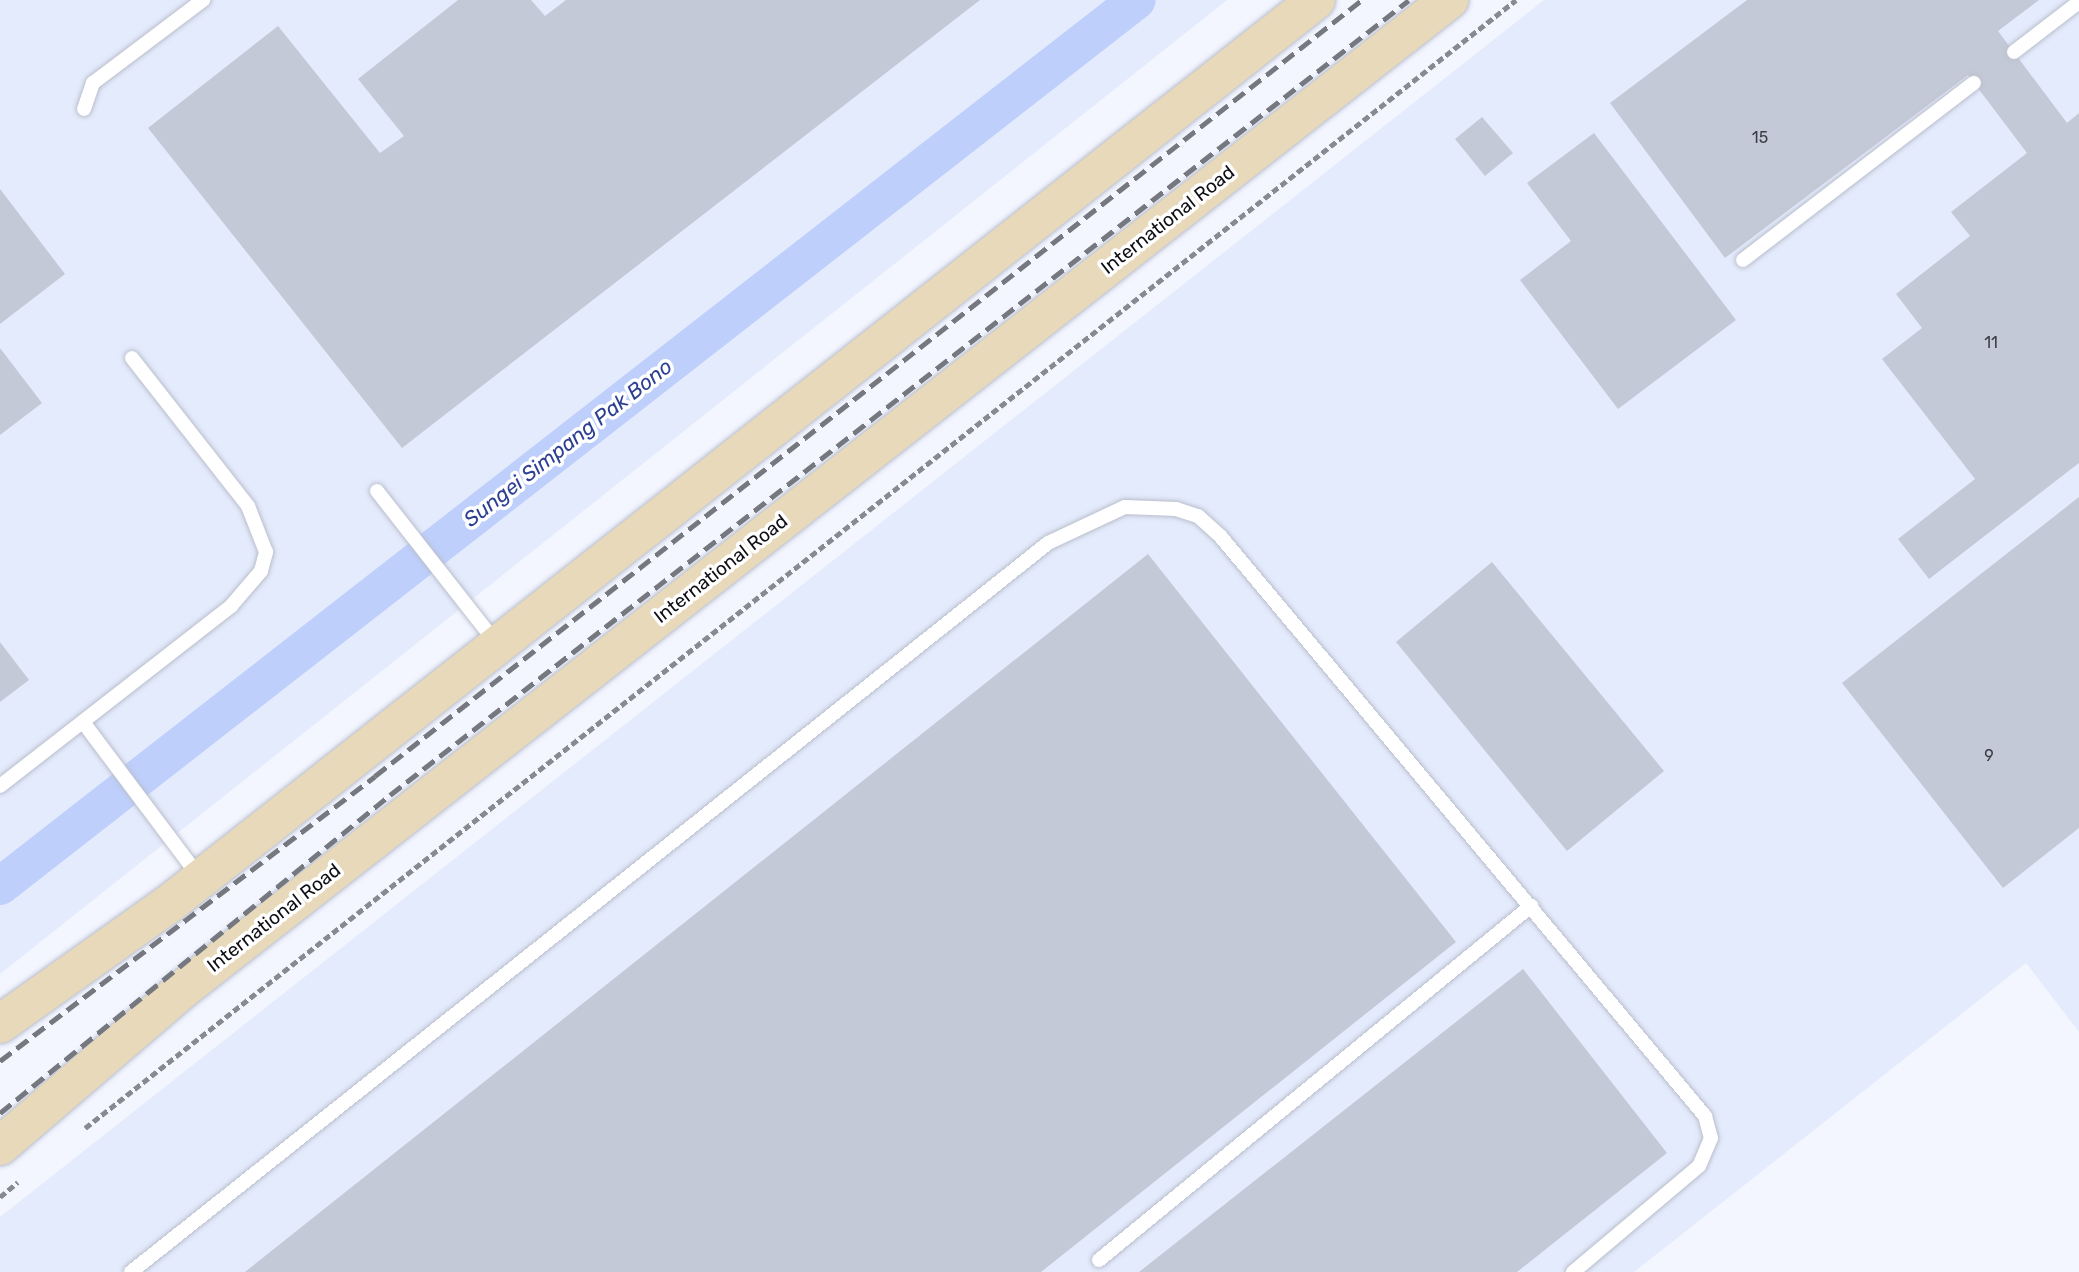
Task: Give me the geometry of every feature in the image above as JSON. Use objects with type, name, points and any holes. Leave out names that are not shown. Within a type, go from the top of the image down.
[{"type":"main road","points":[[0,1024],[201,879],[1316,0]]},
{"type":"main road","name":"International Road","points":[[0,1146],[183,989],[1449,0]]},
{"type":"lane","points":[[83,109],[93,83],[203,0]]},
{"type":"lane","points":[[2014,52],[2079,2]]},
{"type":"lane","points":[[1743,260],[1974,83]]},
{"type":"lane","points":[[0,786],[84,723],[251,589],[265,552],[248,506],[132,358]]},
{"type":"lane","points":[[378,492],[497,644]]},
{"type":"lane","points":[[131,1272],[1048,543],[1125,507],[1176,509],[1198,516],[1220,537],[1687,1091],[1711,1138],[1699,1166],[1674,1193],[1573,1272]]},
{"type":"lane","points":[[84,723],[201,879]]},
{"type":"lane","points":[[1099,1260],[1531,906]]},
{"type":"path","points":[[75,1136],[1517,0]]},
{"type":"path","points":[[0,1197],[21,1180]]},
{"type":"shaded area","points":[[0,0],[1227,0],[0,974]]},
{"type":"shaded area","points":[[1544,0],[2079,0],[2079,1032],[2026,963],[1634,1272],[0,1272],[0,1217]]},
{"type":"building","points":[[458,0],[531,0],[545,16],[566,0],[980,0],[402,448],[148,128],[278,26],[380,153],[404,136],[358,79]]},
{"type":"building","points":[[1747,0],[2039,0],[1998,31],[2067,123],[2079,113],[2079,463],[1929,579],[1898,539],[1975,479],[1882,359],[1922,328],[1896,294],[1970,236],[1951,212],[2027,153],[1968,75],[1725,258],[1610,103]]},
{"type":"building","points":[[1482,117],[1513,153],[1485,176],[1455,139]]},
{"type":"building","points":[[1594,133],[1736,320],[1618,409],[1520,280],[1571,241],[1527,183]]},
{"type":"building","points":[[0,189],[65,274],[0,324]]},
{"type":"building","points":[[0,348],[42,403],[0,435]]},
{"type":"building","points":[[2079,497],[2079,828],[2003,888],[1842,683]]},
{"type":"building","points":[[1148,554],[1456,942],[1041,1272],[245,1272]]},
{"type":"building","points":[[1492,562],[1664,771],[1567,851],[1396,642]]},
{"type":"building","points":[[0,642],[29,680],[0,702]]},
{"type":"building","points":[[1523,969],[1667,1153],[1517,1272],[1139,1272]]},
{"type":"waterway","name":"Sungei Simpang Pak Bono","points":[[0,886],[1137,0]]},
{"type":"railway","points":[[0,1061],[375,776],[1362,0]]},
{"type":"railway","points":[[0,1113],[390,795],[1409,0]]}]
